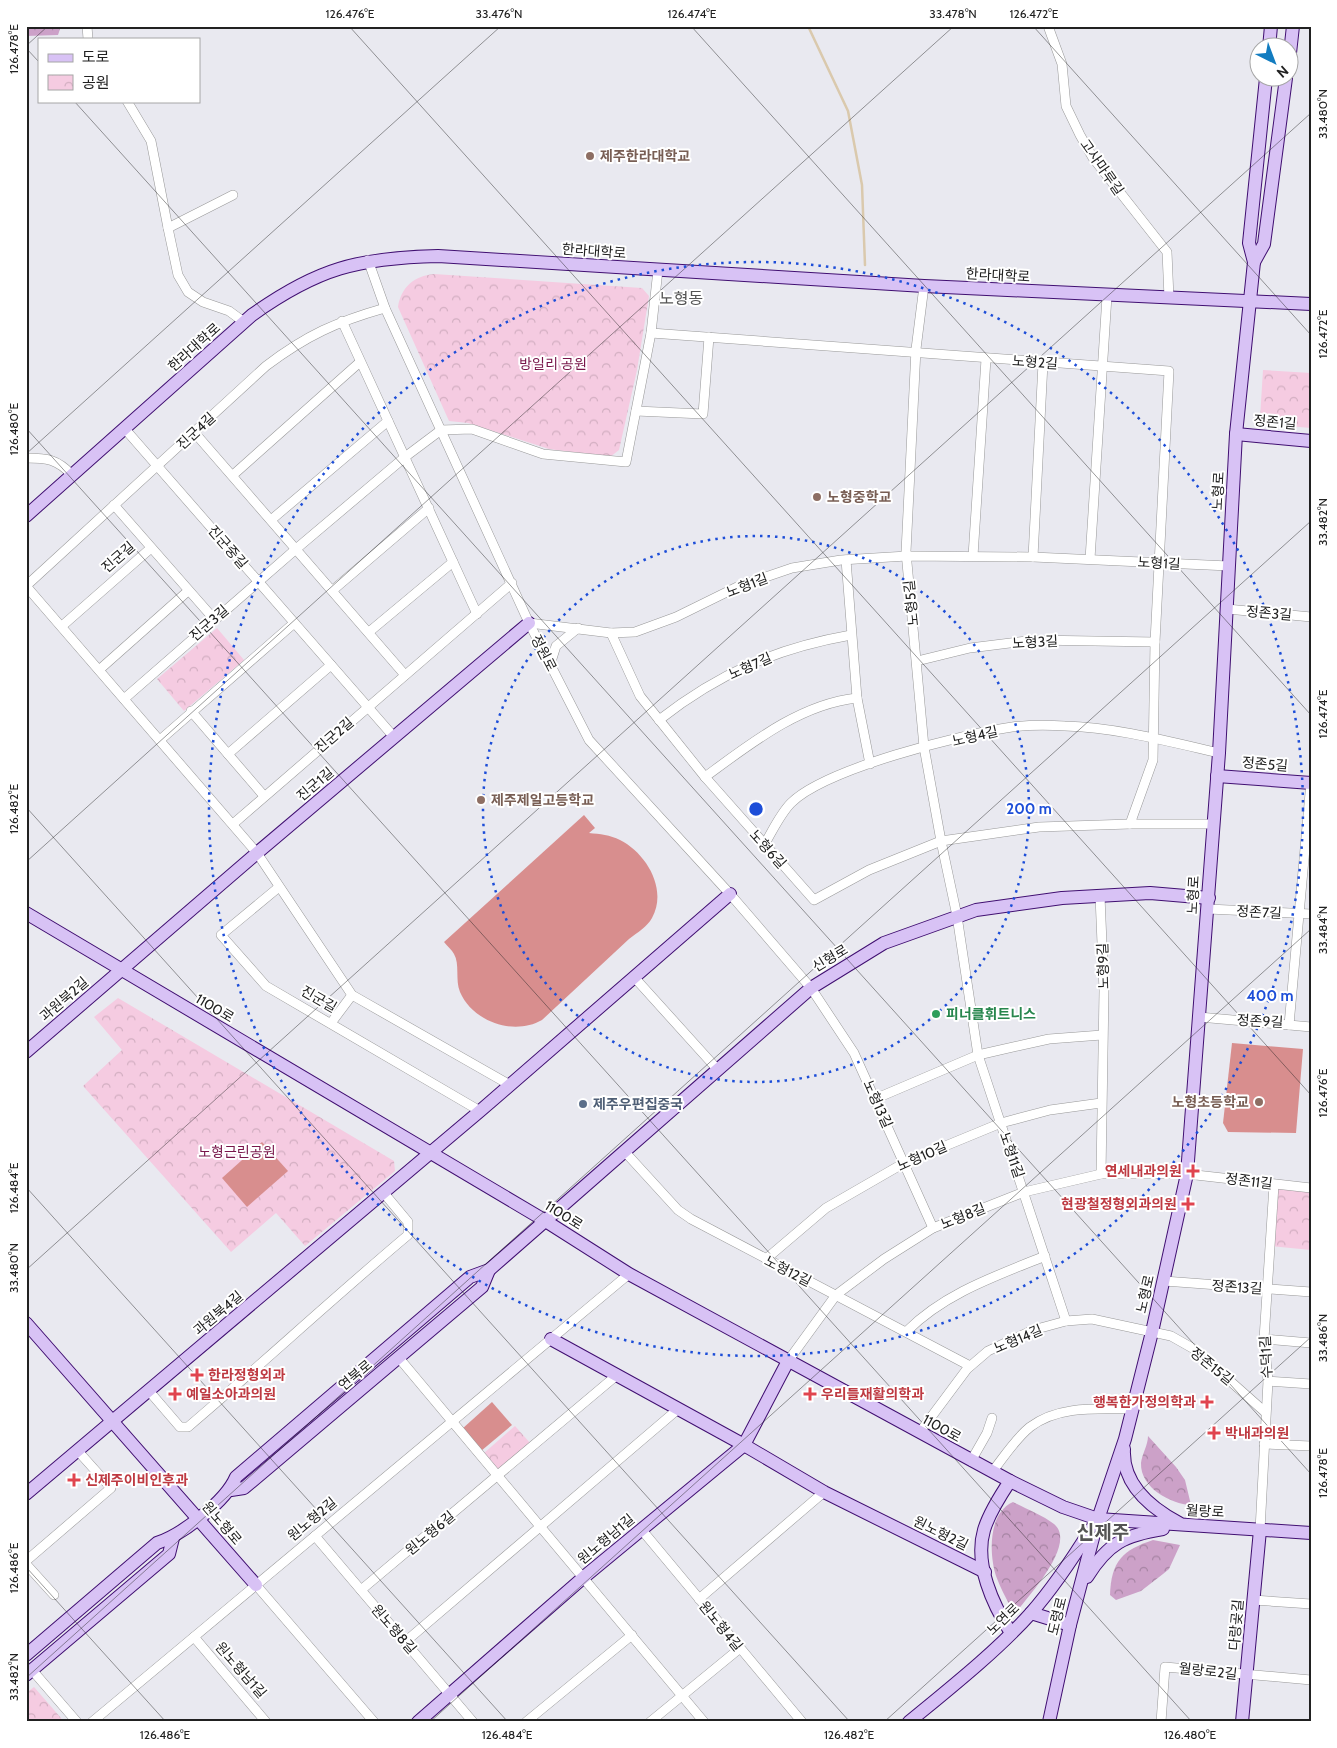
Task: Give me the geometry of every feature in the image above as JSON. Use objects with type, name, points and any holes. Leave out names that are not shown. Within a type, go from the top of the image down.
[{"type":"main road","name":"노형로","points":[[1254,262],[1249,243],[1265,88]]},
{"type":"main road","name":"노형로","points":[[1098,1519],[1125,1439],[1164,1281],[1187,1174],[1219,753],[1236,434],[1254,262],[1264,244],[1285,88]]},
{"type":"main road","name":"한라대학로","points":[[26,516],[244,322],[283,293],[313,277],[368,260],[438,256],[924,286],[1311,304]]},
{"type":"main road","name":"정존1길","points":[[1236,434],[1311,441]]},
{"type":"main road","name":"진군1길","points":[[121,969],[529,623]]},
{"type":"main road","name":"정존5길","points":[[1217,776],[1311,783]]},
{"type":"main road","name":"신형로","points":[[544,1220],[810,988],[884,943],[976,910],[1100,896],[1150,893],[1208,904]]},
{"type":"main road","points":[[429,1154],[730,894]]},
{"type":"main road","name":"1100로","points":[[26,913],[429,1154],[544,1220],[629,1274],[992,1472],[1063,1507],[1098,1519]]},
{"type":"main road","name":"과원북2길","points":[[26,1052],[121,969]]},
{"type":"main road","name":"과원북4길","points":[[26,1494],[111,1420],[149,1391],[429,1154]]},
{"type":"main road","name":"연북로","points":[[26,1655],[157,1543],[174,1538],[198,1518],[231,1490],[236,1477],[470,1277],[489,1270],[544,1220]]},
{"type":"main road","name":"연북로","points":[[231,1490],[244,1488],[399,1358],[482,1287],[489,1270]]},
{"type":"main road","name":"원노형로","points":[[26,1323],[256,1585]]},
{"type":"main road","name":"원노형2길","points":[[551,1339],[677,1410],[744,1445],[824,1492],[985,1572]]},
{"type":"main road","name":"원노형남1길","points":[[418,1722],[584,1577],[744,1445],[788,1361]]},
{"type":"main road","points":[[1125,1439],[1125,1464],[1132,1482],[1148,1503],[1162,1514],[1183,1526]]},
{"type":"main road","points":[[1010,1481],[998,1499],[984,1530],[982,1557],[991,1595],[1011,1633]]},
{"type":"main road","name":"월랑로","points":[[1098,1519],[1311,1533]]},
{"type":"main road","name":"도령로","points":[[1049,1722],[1070,1624],[1098,1519]]},
{"type":"main road","name":"노연로","points":[[917,1719],[1031,1613],[1064,1571],[1098,1519]]},
{"type":"main road","points":[[1079,1589],[1105,1551],[1120,1540],[1139,1533],[1183,1526]]},
{"type":"main road","name":"다랑곶길","points":[[1242,1722],[1260,1530]]},
{"type":"main road","name":"연북로","points":[[29,1673],[169,1554],[174,1538]]},
{"type":"main road","points":[[1031,1613],[1070,1624]]},
{"type":"street","name":"고사마루길","points":[[1048,26],[1062,64],[1066,106],[1080,135],[1093,158],[1167,252],[1169,298]]},
{"type":"street","points":[[127,102],[151,141],[178,275],[188,292],[203,302],[229,312],[244,322]]},
{"type":"street","points":[[168,228],[233,195]]},
{"type":"street","name":"정원로","points":[[368,260],[385,308],[529,623],[589,740],[730,894],[810,988]]},
{"type":"street","points":[[441,430],[472,429],[543,454],[626,462],[651,333],[658,270]]},
{"type":"street","name":"노형5길","points":[[924,286],[916,354],[907,556],[924,747],[957,916]]},
{"type":"street","points":[[1090,559],[1107,296]]},
{"type":"street","name":"진군4길","points":[[26,586],[266,366],[295,344],[342,321],[385,308]]},
{"type":"street","points":[[342,321],[477,614]]},
{"type":"street","name":"노형2길","points":[[651,333],[916,354],[1169,371],[1159,563]]},
{"type":"street","points":[[636,411],[703,414],[709,337]]},
{"type":"street","points":[[973,556],[986,359]]},
{"type":"street","points":[[234,475],[360,362]]},
{"type":"street","points":[[1032,556],[1043,363]]},
{"type":"street","points":[[271,520],[388,421]]},
{"type":"street","name":"진군중길","points":[[125,429],[293,624],[394,737]]},
{"type":"street","name":"진군3길","points":[[124,699],[296,549],[405,457],[441,430]]},
{"type":"street","points":[[194,432],[234,475],[405,675]]},
{"type":"street","points":[[26,458],[49,459],[61,463],[72,475]]},
{"type":"street","name":"진군길","points":[[62,626],[151,548],[114,505]]},
{"type":"street","points":[[333,590],[429,508]]},
{"type":"street","points":[[151,548],[214,620]]},
{"type":"street","name":"노형1길","points":[[529,623],[611,633],[635,632],[668,620],[739,586],[792,568],[846,560],[907,556],[1032,556],[1229,566]]},
{"type":"street","points":[[846,560],[857,698],[870,764]]},
{"type":"street","points":[[369,632],[453,562]]},
{"type":"street","points":[[1130,824],[1153,760],[1155,642],[1159,563]]},
{"type":"street","name":"진군2길","points":[[232,824],[512,583]]},
{"type":"street","name":"진군길","points":[[26,586],[257,853],[352,995],[510,1085]]},
{"type":"street","points":[[99,670],[188,591]]},
{"type":"street","name":"정존3길","points":[[1227,609],[1311,617]]},
{"type":"street","points":[[160,740],[293,624]]},
{"type":"street","points":[[550,665],[556,646],[578,628]]},
{"type":"street","name":"노형6길","points":[[611,633],[640,696],[705,777],[814,900],[869,870],[941,841]]},
{"type":"street","name":"노형7길","points":[[659,720],[688,698],[737,670],[809,642],[851,635]]},
{"type":"street","name":"노형3길","points":[[917,661],[970,648],[1034,640],[1155,642]]},
{"type":"street","points":[[228,754],[331,665]]},
{"type":"street","points":[[705,777],[751,743],[780,726],[838,700],[857,698]]},
{"type":"street","points":[[191,712],[264,796]]},
{"type":"street","name":"노형4길","points":[[764,845],[790,803],[820,784],[870,764],[924,747],[1012,727],[1066,726],[1153,738],[1219,753]]},
{"type":"street","name":"정존9길","points":[[1199,1017],[1288,1025],[1311,783]]},
{"type":"street","points":[[941,841],[1039,827],[1213,824]]},
{"type":"street","name":"진군길","points":[[279,887],[221,935],[266,986],[480,1111]]},
{"type":"street","name":"노형9길","points":[[1100,896],[1104,992],[1101,1174]]},
{"type":"street","name":"정존7길","points":[[1208,904],[1311,914]]},
{"type":"street","name":"노형11길","points":[[957,916],[978,1055],[1066,1321]]},
{"type":"street","points":[[634,978],[718,1070]]},
{"type":"street","name":"노형13길","points":[[810,988],[854,1053],[877,1098],[933,1228]]},
{"type":"street","points":[[331,1023],[352,995]]},
{"type":"street","points":[[1288,1025],[1311,1027]]},
{"type":"street","points":[[877,1098],[978,1055],[1049,1039],[1102,1035]]},
{"type":"street","name":"노형10길","points":[[766,1259],[826,1208],[904,1162],[1001,1123],[1050,1110],[1101,1102]]},
{"type":"street","name":"노형12길","points":[[624,1152],[678,1210],[766,1259],[907,1331],[970,1366]]},
{"type":"street","name":"노형8길","points":[[788,1361],[836,1295],[884,1260],[933,1228],[1024,1192],[1101,1174],[1187,1174]]},
{"type":"street","name":"정존11길","points":[[1187,1174],[1311,1188]]},
{"type":"street","name":"수덕1길","points":[[1260,1530],[1268,1381],[1264,1339],[1274,1184]]},
{"type":"street","points":[[149,1391],[180,1427],[188,1426],[260,1366],[304,1323],[408,1235],[408,1222],[383,1192]]},
{"type":"street","points":[[907,1331],[924,1314],[967,1288],[1045,1256]]},
{"type":"street","name":"원노형2길","points":[[92,1722],[629,1274]]},
{"type":"street","name":"정존13길","points":[[1164,1281],[1311,1292]]},
{"type":"street","name":"노형14길","points":[[920,1432],[970,1366],[988,1351],[1033,1330],[1066,1321],[1092,1319],[1152,1332]]},
{"type":"street","name":"정존15길","points":[[1152,1332],[1171,1336],[1194,1349],[1265,1412]]},
{"type":"street","points":[[1264,1339],[1311,1343]]},
{"type":"street","points":[[399,1358],[542,1526],[704,1722]]},
{"type":"street","points":[[498,1475],[617,1375]]},
{"type":"street","points":[[1268,1381],[1311,1384]]},
{"type":"street","points":[[992,1472],[1018,1438],[1030,1427],[1046,1418],[1078,1409],[1132,1409]]},
{"type":"street","points":[[405,1642],[677,1410]]},
{"type":"street","points":[[972,1461],[987,1433],[992,1418]]},
{"type":"street","points":[[1264,1444],[1311,1446]]},
{"type":"street","points":[[54,1595],[26,1562],[111,1488],[78,1450]]},
{"type":"street","name":"원노형6길","points":[[361,1590],[498,1475]]},
{"type":"street","points":[[699,1599],[824,1492]]},
{"type":"street","name":"원노형4길","points":[[641,1530],[802,1722]]},
{"type":"street","name":"원노형8길","points":[[315,1536],[473,1722]]},
{"type":"street","name":"원노형로","points":[[256,1585],[374,1722]]},
{"type":"street","points":[[1254,1600],[1311,1604]]},
{"type":"street","points":[[526,1722],[632,1635]]},
{"type":"street","name":"원노형남1길","points":[[194,1637],[266,1722]]},
{"type":"street","points":[[650,1722],[740,1649]]},
{"type":"street","name":"월랑로2길","points":[[1161,1722],[1165,1666],[1246,1675]]},
{"type":"street","points":[[29,1673],[77,1722]]},
{"type":"street","points":[[1246,1675],[1311,1680]]},
{"type":"green space","points":[[26,26],[61,26],[58,35],[26,36]]},
{"type":"green space","name":"방일리 공원","points":[[434,274],[642,288],[649,296],[637,370],[619,450],[610,457],[549,449],[468,423],[449,421],[398,307],[405,288],[420,277]]},
{"type":"green space","points":[[1263,370],[1311,373],[1311,428],[1264,424],[1260,418]]},
{"type":"green space","points":[[217,628],[244,660],[184,711],[157,679]]},
{"type":"green space","name":"노형근린공원","points":[[118,998],[394,1161],[395,1171],[305,1246],[276,1213],[231,1252],[83,1086],[122,1050],[94,1017]]},
{"type":"green space","points":[[1274,1185],[1311,1188],[1311,1250],[1270,1246]]},
{"type":"green space","points":[[515,1426],[531,1444],[499,1471],[484,1453]]},
{"type":"green space","points":[[1148,1436],[1185,1480],[1191,1505],[1166,1498],[1151,1487],[1146,1480],[1142,1472],[1141,1463]]},
{"type":"green space","points":[[1013,1502],[1054,1524],[1060,1532],[1060,1543],[1049,1568],[1018,1610],[1011,1608],[1003,1592],[996,1576],[992,1557],[992,1535],[995,1524],[1005,1507]]},
{"type":"green space","points":[[1153,1540],[1180,1545],[1169,1569],[1141,1591],[1116,1600],[1110,1595],[1116,1565],[1126,1553]]},
{"type":"green space","points":[[34,1687],[61,1718],[62,1722],[26,1722],[26,1693]]},
{"type":"shaded area","points":[[584,815],[595,828],[589,833],[601,834],[620,840],[646,863],[656,884],[656,907],[652,918],[645,927],[629,939],[542,1020],[531,1025],[519,1027],[495,1023],[484,1018],[474,1011],[460,992],[456,958],[444,942]]},
{"type":"shaded area","points":[[1232,1043],[1303,1049],[1296,1133],[1228,1132],[1223,1123]]},
{"type":"shaded area","points":[[262,1142],[288,1171],[247,1207],[222,1178]]},
{"type":"shaded area","points":[[492,1402],[512,1425],[481,1451],[462,1429]]},
{"type":"waterway","points":[[808,26],[848,111],[862,185],[865,265]]},
{"type":"place","name":"제주한라대학교","points":[[590,156]]},
{"type":"place","name":"노형중학교","points":[[817,497]]},
{"type":"place","name":"제주제일고등학교","points":[[481,800]]},
{"type":"place","name":"피너클휘트니스","points":[[936,1014]]},
{"type":"place","name":"노형초등학교","points":[[1259,1102]]},
{"type":"place","name":"제주우편집중국","points":[[583,1104]]},
{"type":"place","name":"연세내과의원","points":[[1193,1171]]},
{"type":"place","name":"현광철정형외과의원","points":[[1188,1204]]},
{"type":"place","name":"한라정형외과","points":[[197,1375]]},
{"type":"place","name":"예일소아과의원","points":[[175,1394]]},
{"type":"place","name":"우리들재활의학과","points":[[810,1394]]},
{"type":"place","name":"행복한가정의학과","points":[[1207,1402]]},
{"type":"place","name":"박내과의원","points":[[1214,1433]]},
{"type":"place","name":"신제주이비인후과","points":[[74,1480]]},
{"type":"district","name":"노형동","points":[[681,298]]},
{"type":"district","name":"신제주","points":[[1103,1532]]}]
